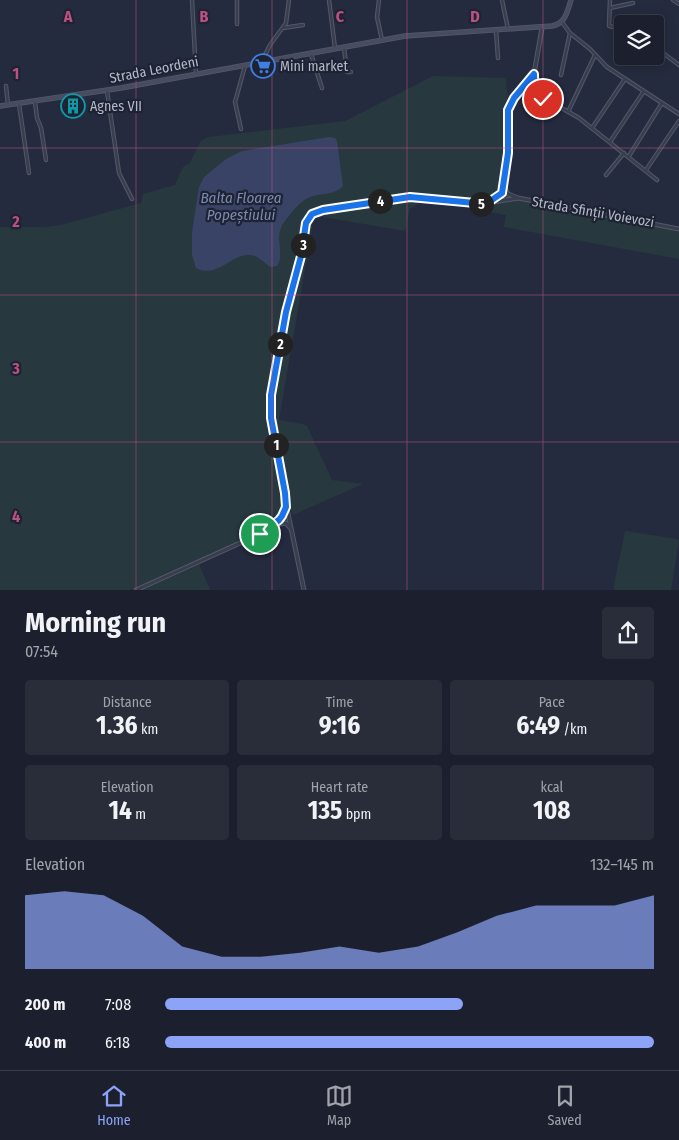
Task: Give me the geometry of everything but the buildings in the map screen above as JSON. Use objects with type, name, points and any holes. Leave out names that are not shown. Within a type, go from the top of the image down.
[{"type":"main road","points":[[562,22],[566,17],[571,0]]},
{"type":"main road","name":"Strada Leordeni","points":[[0,106],[107,90],[344,46],[422,34],[542,28],[556,26],[562,22]]},
{"type":"street","points":[[192,0],[196,74]]},
{"type":"street","points":[[237,0],[237,24]]},
{"type":"street","points":[[262,62],[270,45],[283,28],[288,17],[289,0]]},
{"type":"street","points":[[329,0],[335,48]]},
{"type":"street","points":[[379,0],[377,17],[382,40]]},
{"type":"street","points":[[502,0],[508,29]]},
{"type":"street","points":[[610,0],[608,24],[610,27],[614,28]]},
{"type":"street","points":[[673,0],[679,4]]},
{"type":"street","points":[[610,8],[633,3]]},
{"type":"street","points":[[562,22],[570,33],[607,66],[679,114]]},
{"type":"street","points":[[283,28],[303,25]]},
{"type":"street","points":[[542,28],[534,74],[533,86],[535,93],[592,128],[657,180]]},
{"type":"street","points":[[496,30],[498,58]]},
{"type":"street","points":[[561,75],[570,33]]},
{"type":"street","points":[[344,46],[347,71],[351,72]]},
{"type":"street","points":[[311,53],[322,88]]},
{"type":"street","points":[[664,54],[679,65]]},
{"type":"street","points":[[568,112],[595,55]]},
{"type":"street","points":[[241,129],[235,102],[246,64]]},
{"type":"street","points":[[506,200],[501,198],[501,194],[508,153],[508,110],[514,98],[534,74]]},
{"type":"street","points":[[592,128],[625,79]]},
{"type":"street","points":[[6,86],[8,105]]},
{"type":"street","points":[[107,90],[119,173],[132,199]]},
{"type":"street","points":[[610,142],[644,91]]},
{"type":"street","points":[[35,102],[46,160]]},
{"type":"street","points":[[628,156],[662,103]]},
{"type":"street","points":[[19,104],[29,173]]},
{"type":"street","points":[[646,170],[679,121]]},
{"type":"street","points":[[606,174],[624,153]]},
{"type":"street","points":[[503,184],[508,193],[506,200]]},
{"type":"street","points":[[486,204],[501,194],[508,193]]},
{"type":"street","name":"Strada Sfinții Voievozi","points":[[508,193],[518,198],[679,229]]},
{"type":"street","points":[[304,590],[286,504],[271,418],[270,401],[286,312],[308,218],[314,213],[323,210],[405,197],[424,197],[486,204],[518,198]]},
{"type":"street","points":[[136,590],[249,540],[272,526],[282,517],[286,504]]},
{"type":"street","points":[[282,517],[286,515],[289,518]]},
{"type":"street","points":[[282,517],[293,532]]},
{"type":"street","points":[[272,526],[285,523],[289,518]]},
{"type":"shaded area","points":[[433,76],[506,78],[508,103],[506,114],[507,150],[502,182],[512,195],[520,198],[520,201],[649,224],[679,232],[679,259],[504,227],[506,215],[424,200],[410,209],[405,231],[317,216],[313,222],[279,420],[307,426],[332,480],[363,484],[293,515],[291,510],[282,513],[274,522],[260,531],[130,590],[0,590],[0,227],[61,225],[141,203],[143,194],[175,185],[183,167],[190,163],[201,141],[208,137],[345,121]]},
{"type":"shaded area","points":[[625,531],[677,539],[679,541],[671,590],[614,590]]},
{"type":"shaded area","points":[[199,564],[210,590],[141,590],[194,567]]},
{"type":"water","name":"Balta Floarea Popeștiului","points":[[329,137],[335,138],[337,141],[343,186],[332,192],[310,197],[293,211],[281,227],[279,239],[280,256],[277,266],[270,267],[258,258],[249,255],[236,258],[211,270],[204,271],[196,268],[192,255],[192,232],[199,187],[204,177],[226,159],[242,151]]},
{"type":"place","name":"Mini market","points":[[263,66]]},
{"type":"place","name":"Agnes VII","points":[[73,106]]},
{"type":"route","points":[[260,534],[278,522],[286,504],[275,444],[270,401],[286,312],[308,218],[314,213],[323,210],[394,198],[424,197],[478,204],[486,204],[496,199],[502,193],[508,158],[507,125],[510,103],[534,74],[534,91],[543,99]]}]
